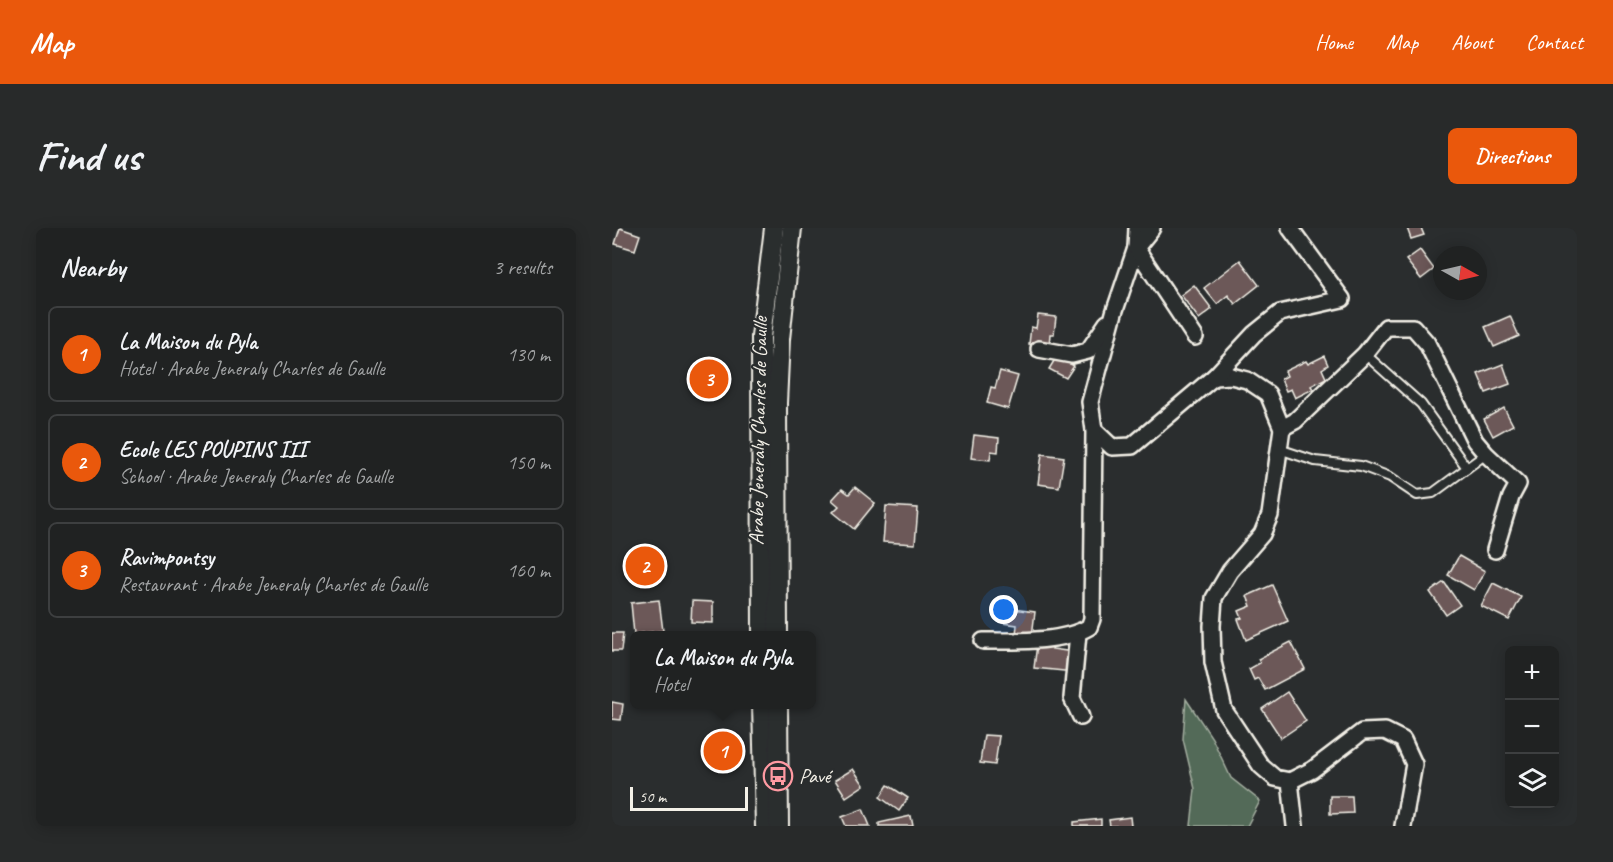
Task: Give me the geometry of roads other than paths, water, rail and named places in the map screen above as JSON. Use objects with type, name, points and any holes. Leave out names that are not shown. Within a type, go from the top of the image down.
[{"type":"street","name":"Arabe Jeneraly Charles de Gaulle","points":[[762,631],[761,337],[774,228]]},
{"type":"street","name":"Arabe Jeneraly Charles de Gaulle","points":[[778,631],[778,392],[780,339],[792,228]]},
{"type":"street","points":[[983,641],[1024,641],[1078,633],[1089,627],[1092,618],[1094,430],[1090,402],[1114,313],[1136,248],[1137,228]]},
{"type":"street","points":[[1136,248],[1152,228]]},
{"type":"street","points":[[1094,430],[1112,447],[1132,446],[1214,377],[1254,334],[1280,313],[1342,299],[1290,228]]},
{"type":"street","points":[[1136,248],[1196,337]]},
{"type":"street","points":[[1039,349],[1072,355],[1088,351],[1114,313]]},
{"type":"street","points":[[1282,428],[1295,421],[1365,354],[1386,327],[1413,327],[1426,343],[1475,441],[1518,484],[1511,497],[1495,550]]},
{"type":"street","points":[[1214,377],[1231,376],[1247,380],[1268,394],[1282,428],[1270,515],[1262,534],[1230,571],[1214,598],[1213,662],[1224,710],[1261,766],[1275,778],[1290,781],[1312,770],[1362,732],[1386,731],[1403,740],[1414,764],[1403,826]]},
{"type":"street","points":[[1078,633],[1072,698],[1081,717]]},
{"type":"street","points":[[762,709],[765,826]]},
{"type":"street","points":[[778,709],[779,826]]},
{"type":"street","points":[[1290,781],[1295,826]]},
{"type":"lane","points":[[1365,354],[1421,404],[1467,468]]},
{"type":"lane","points":[[1279,449],[1315,461],[1361,466],[1390,477],[1417,495],[1433,493],[1486,454]]},
{"type":"place","name":"Ravimpontsy","points":[[709,379]]},
{"type":"place","name":"Ecole LES POUPINS III","points":[[645,566]]},
{"type":"place","name":"La Maison du Pyla","points":[[723,751]]},
{"type":"place","name":"Pavé","points":[[778,776]]}]
